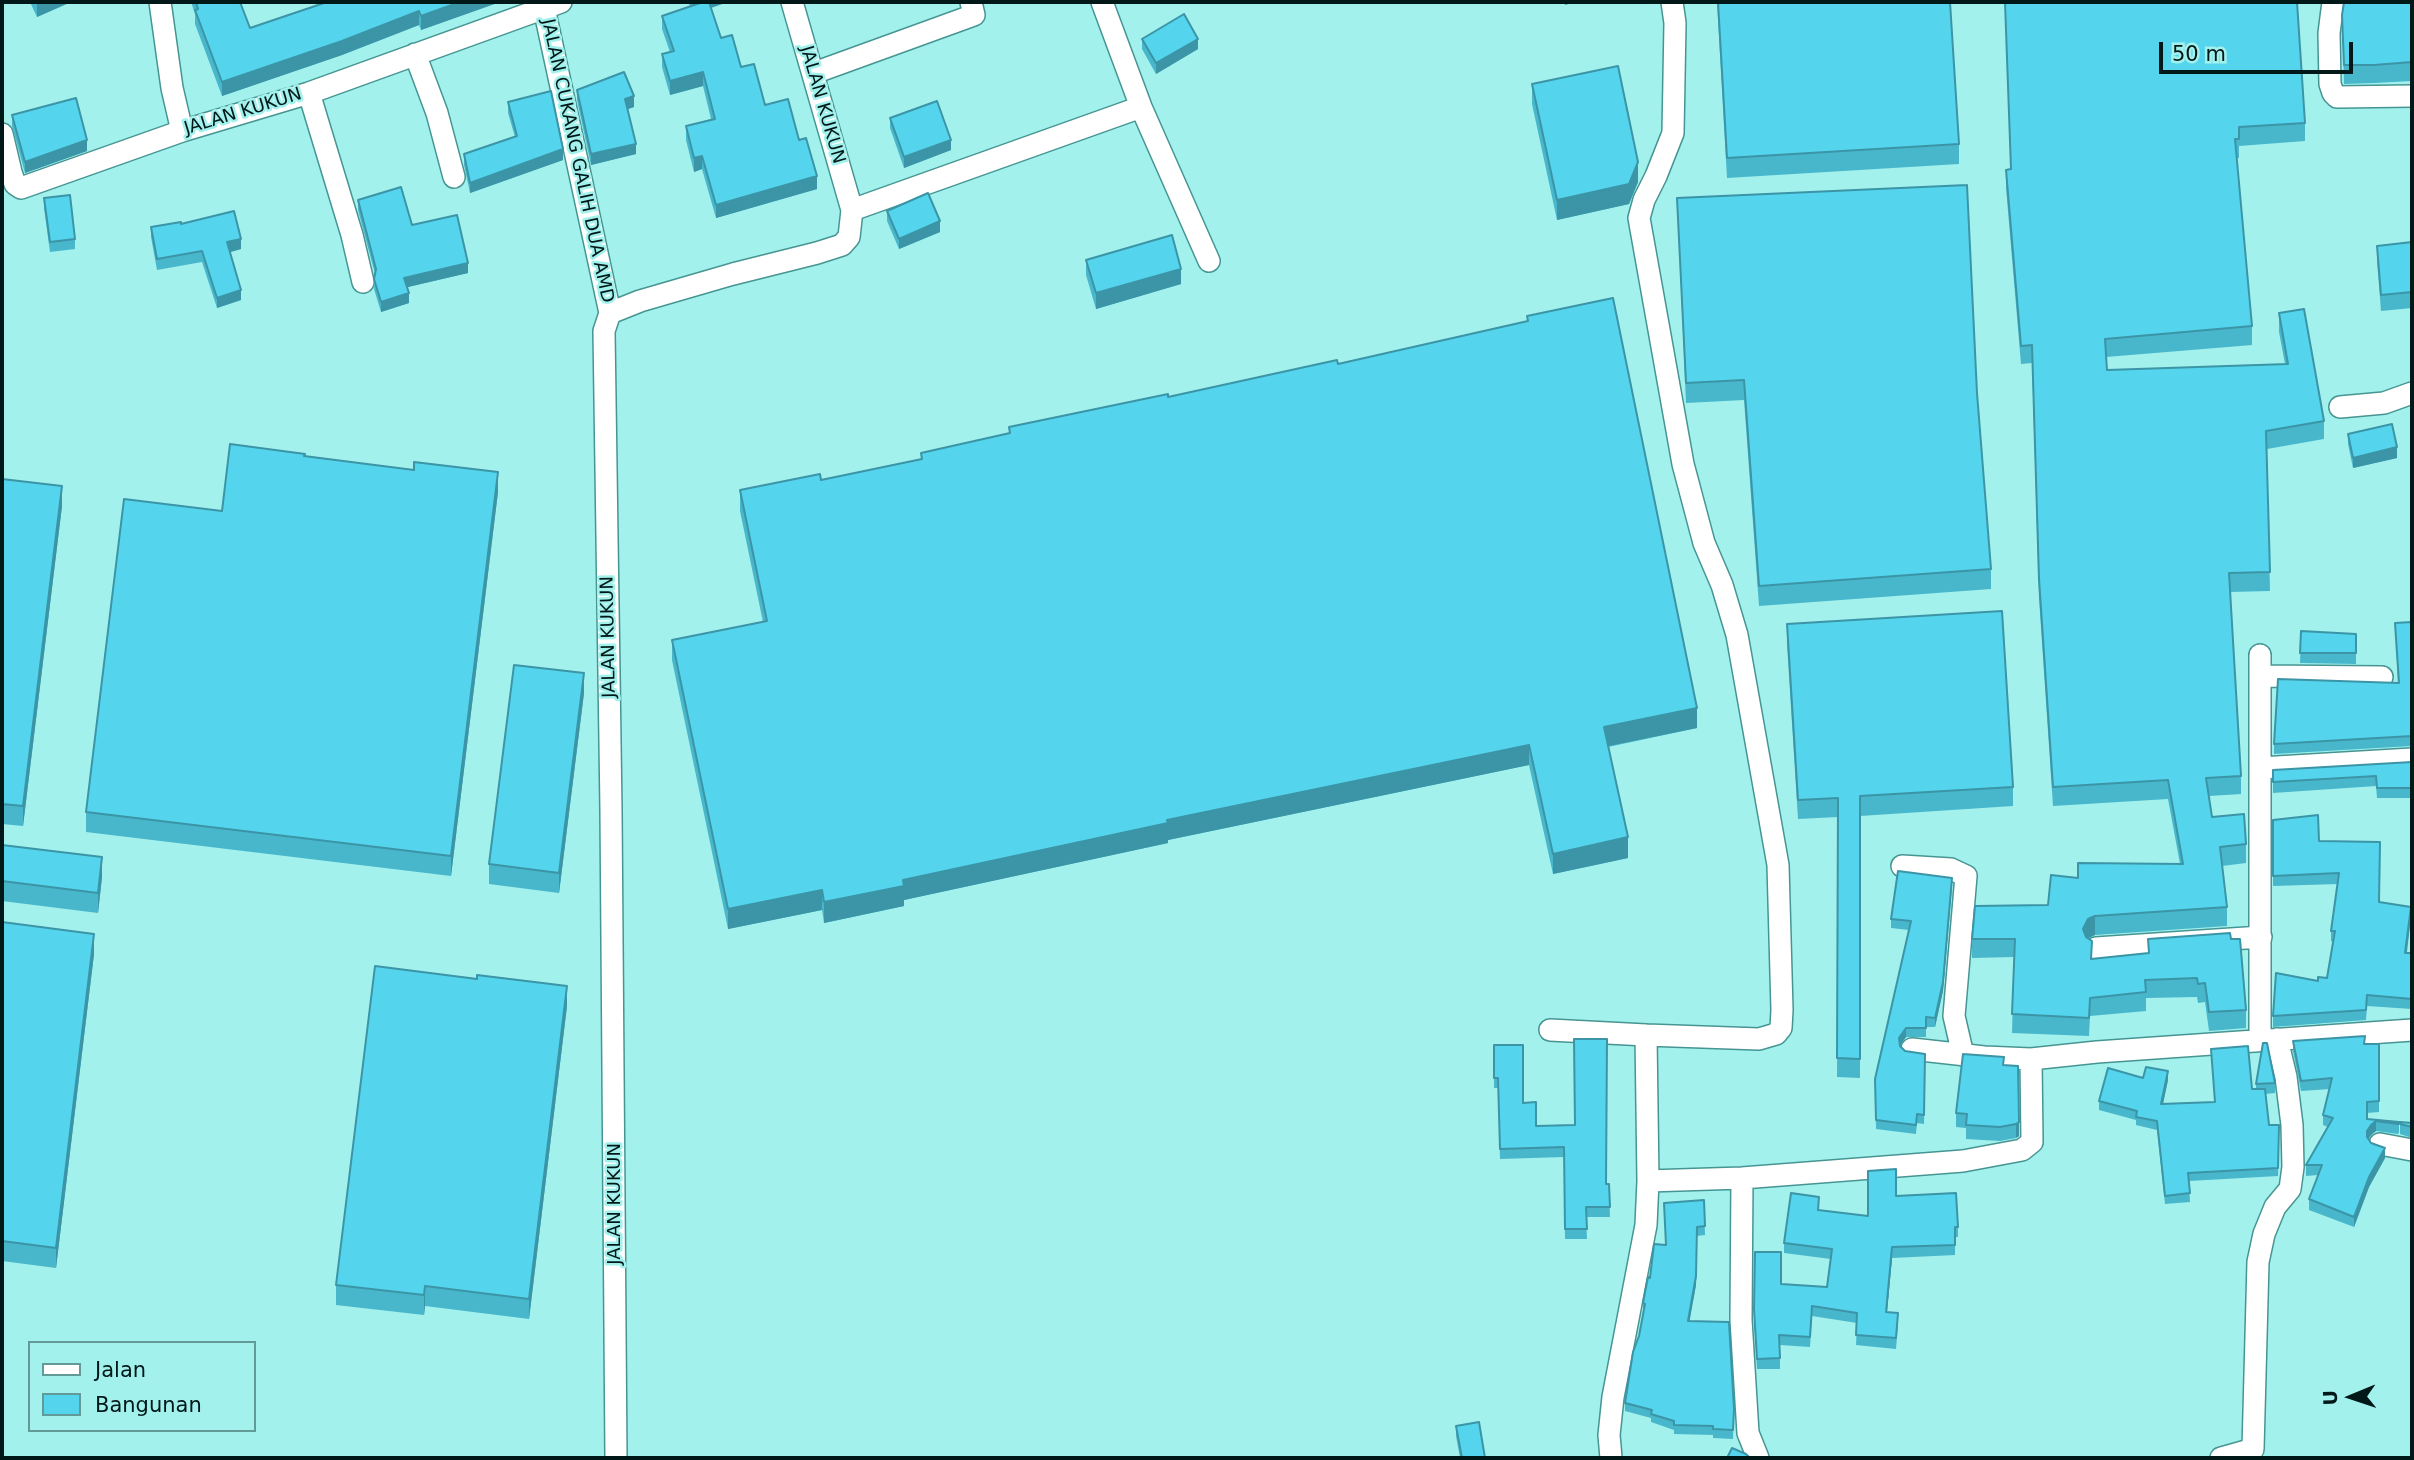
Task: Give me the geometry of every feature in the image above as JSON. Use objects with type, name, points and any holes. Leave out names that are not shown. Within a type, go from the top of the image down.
[{"type":"street","points":[[160,2],[172,88],[182,131]]},
{"type":"street","name":"JALAN KUKUN","points":[[792,2],[852,210]]},
{"type":"street","points":[[814,73],[974,15],[971,2]]},
{"type":"street","points":[[1102,2],[1141,107],[1209,261]]},
{"type":"street","points":[[1550,1030],[1759,1039],[1776,1034],[1781,1028],[1778,865],[1739,648],[1722,585],[1704,543],[1683,464],[1639,218],[1673,133],[1675,23],[1672,2]]},
{"type":"street","points":[[2333,2],[2329,33],[2330,84],[2333,93],[2337,97],[2412,96]]},
{"type":"street","name":"JALAN KUKUN","points":[[2,134],[15,184],[21,188],[182,131],[309,93],[553,5]]},
{"type":"street","name":"JALAN CUKANG GALIH DUA AMD","points":[[553,5],[610,313]]},
{"type":"street","points":[[415,54],[437,113],[454,177]]},
{"type":"street","points":[[309,93],[352,235],[363,282]]},
{"type":"street","points":[[610,313],[640,301],[842,244],[849,237],[852,210],[1141,107]]},
{"type":"street","name":"JALAN KUKUN","points":[[610,313],[604,331],[603,355],[611,797],[616,1458]]},
{"type":"street","points":[[2340,407],[2384,403],[2412,393]]},
{"type":"street","points":[[2221,1458],[2253,1453],[2258,1262],[2264,1234],[2275,1207],[2290,1189],[2293,1167],[2290,1113],[2269,1039],[2261,937],[2260,666],[2382,677]]},
{"type":"street","points":[[2260,768],[2412,760]]},
{"type":"street","points":[[1902,866],[1951,869],[1966,876],[1954,1016],[1963,1055]]},
{"type":"street","points":[[2096,948],[2261,937]]},
{"type":"street","points":[[1912,1049],[2031,1059],[2412,1030]]},
{"type":"street","points":[[1611,1458],[1609,1435],[1613,1397],[1646,1225],[1646,1035]]},
{"type":"street","points":[[1648,1181],[1742,1178],[1963,1161],[2022,1150],[2032,1142],[2031,1059]]},
{"type":"street","points":[[2380,1144],[2412,1150]]},
{"type":"street","points":[[1742,1178],[1741,1321],[1748,1433],[1758,1458]]},
{"type":"building","points":[[196,2],[240,2],[250,28],[327,2],[460,2],[421,16],[419,11],[342,41],[222,82],[195,10],[198,9]]},
{"type":"building","points":[[709,2],[721,38],[732,35],[741,67],[754,64],[765,105],[788,99],[799,140],[806,138],[817,176],[716,205],[702,156],[694,158],[686,126],[715,119],[703,72],[670,81],[662,54],[674,51],[662,16]]},
{"type":"building","points":[[1718,2],[1950,2],[1959,144],[1727,158]]},
{"type":"building","points":[[2005,2],[2297,2],[2305,123],[2239,127],[2239,139],[2235,139],[2252,326],[2105,339],[2107,370],[2288,364],[2279,313],[2304,309],[2324,421],[2266,431],[2270,572],[2229,573],[2241,776],[2206,778],[2212,817],[2244,814],[2246,844],[2220,847],[2227,907],[2095,916],[2088,919],[2083,929],[2086,937],[2092,941],[2091,959],[2149,953],[2148,939],[2230,933],[2231,939],[2240,939],[2246,1010],[2209,1012],[2205,983],[2198,984],[2197,978],[2145,980],[2146,992],[2090,998],[2089,1018],[2012,1014],[2015,939],[1972,939],[1975,906],[2048,905],[2051,875],[2078,878],[2078,863],[2183,864],[2168,780],[2053,787],[2039,579],[2032,345],[2021,346],[2006,170],[2011,169]]},
{"type":"building","points":[[2344,2],[2412,2],[2412,62],[2344,65]]},
{"type":"building","points":[[1184,14],[1198,39],[1156,63],[1142,39]]},
{"type":"building","points":[[1618,66],[1638,162],[1629,184],[1557,200],[1532,84]]},
{"type":"building","points":[[624,72],[634,96],[625,99],[636,144],[591,154],[577,90]]},
{"type":"building","points":[[551,91],[563,149],[470,183],[464,154],[517,136],[508,102]]},
{"type":"building","points":[[76,98],[87,140],[25,162],[12,115]]},
{"type":"building","points":[[937,101],[951,140],[904,157],[890,118]]},
{"type":"building","points":[[1967,185],[1977,393],[1991,569],[1759,586],[1744,380],[1686,383],[1677,198]]},
{"type":"building","points":[[401,187],[412,225],[457,215],[468,263],[404,278],[409,293],[381,302],[374,279],[376,269],[358,200]]},
{"type":"building","points":[[928,193],[940,221],[899,239],[887,211]]},
{"type":"building","points":[[70,195],[75,239],[50,242],[44,198]]},
{"type":"building","points":[[234,211],[241,239],[227,242],[241,290],[217,298],[202,251],[157,259],[151,227],[181,224]]},
{"type":"building","points":[[1172,235],[1181,269],[1096,293],[1086,260]]},
{"type":"building","points":[[2412,242],[2412,292],[2381,295],[2377,246]]},
{"type":"building","points":[[1613,298],[1697,708],[1604,727],[1628,837],[1553,854],[1529,745],[1167,820],[1168,823],[903,880],[904,886],[824,902],[822,890],[728,909],[672,640],[767,621],[740,490],[820,474],[821,480],[922,459],[921,453],[1010,433],[1009,427],[1168,394],[1168,397],[1337,360],[1338,364],[1528,321],[1527,316]]},
{"type":"building","points":[[2392,424],[2397,447],[2353,458],[2348,434]]},
{"type":"building","points":[[230,444],[414,470],[414,462],[498,472],[451,856],[86,812],[124,499],[222,511]]},
{"type":"building","points":[[2,479],[62,486],[23,806],[2,804]]},
{"type":"building","points":[[2002,611],[2013,787],[1860,796],[1860,1059],[1837,1058],[1838,798],[1798,800],[1787,624]]},
{"type":"building","points":[[2412,622],[2412,736],[2274,744],[2278,679],[2399,683],[2395,623]]},
{"type":"building","points":[[2301,631],[2356,634],[2356,653],[2300,653]]},
{"type":"building","points":[[514,665],[584,673],[559,873],[489,864]]},
{"type":"building","points":[[2412,762],[2412,796],[2411,788],[2377,788],[2376,776],[2273,782],[2273,770]]},
{"type":"building","points":[[2318,815],[2319,841],[2380,842],[2379,902],[2411,907],[2405,953],[2412,953],[2412,999],[2367,995],[2366,1010],[2273,1016],[2276,973],[2318,981],[2318,977],[2327,978],[2335,931],[2331,931],[2339,873],[2273,876],[2273,820]]},
{"type":"building","points":[[2,845],[102,857],[98,893],[2,881]]},
{"type":"building","points":[[1898,871],[1952,878],[1943,982],[1935,1018],[1926,1017],[1926,1028],[1906,1028],[1899,1038],[1900,1046],[1905,1051],[1925,1054],[1924,1115],[1917,1114],[1916,1125],[1876,1120],[1875,1079],[1911,921],[1891,919]]},
{"type":"building","points":[[2,922],[94,934],[56,1248],[2,1241]]},
{"type":"building","points":[[375,966],[477,979],[477,975],[567,986],[529,1299],[425,1286],[424,1295],[336,1285]]},
{"type":"building","points":[[2365,1036],[2364,1044],[2379,1044],[2379,1101],[2367,1102],[2367,1119],[2399,1122],[2376,1121],[2367,1131],[2371,1143],[2385,1148],[2369,1177],[2354,1217],[2309,1199],[2322,1165],[2306,1165],[2333,1118],[2323,1115],[2332,1078],[2301,1081],[2293,1041]]},
{"type":"building","points":[[1574,1039],[1607,1039],[1606,1184],[1609,1184],[1610,1207],[1586,1207],[1587,1229],[1565,1229],[1564,1147],[1500,1149],[1498,1078],[1494,1078],[1494,1045],[1523,1045],[1523,1103],[1536,1102],[1536,1126],[1575,1125]]},
{"type":"building","points":[[2263,1043],[2267,1043],[2275,1083],[2256,1084]]},
{"type":"building","points":[[2248,1046],[2252,1089],[2265,1089],[2269,1125],[2279,1125],[2278,1168],[2188,1173],[2190,1193],[2165,1196],[2157,1121],[2136,1117],[2137,1111],[2099,1101],[2108,1068],[2143,1078],[2146,1067],[2168,1071],[2161,1104],[2215,1102],[2211,1049]]},
{"type":"building","points":[[1963,1054],[2004,1057],[2003,1065],[2018,1066],[2019,1122],[2000,1127],[1966,1125],[1967,1114],[1956,1113]]},
{"type":"building","points":[[2412,1123],[2412,1127],[2400,1124]]},
{"type":"building","points":[[1896,1169],[1896,1196],[1956,1193],[1958,1227],[1955,1227],[1955,1245],[1892,1247],[1886,1312],[1898,1313],[1896,1338],[1856,1335],[1857,1313],[1812,1306],[1810,1337],[1779,1335],[1780,1358],[1757,1359],[1755,1252],[1781,1252],[1781,1284],[1827,1287],[1832,1249],[1784,1243],[1791,1193],[1819,1197],[1818,1210],[1868,1216],[1868,1171]]},
{"type":"building","points":[[1704,1200],[1705,1226],[1697,1227],[1696,1276],[1688,1321],[1729,1322],[1733,1430],[1713,1429],[1713,1426],[1674,1425],[1674,1421],[1651,1414],[1652,1410],[1625,1403],[1648,1277],[1650,1278],[1654,1244],[1666,1245],[1664,1203]]},
{"type":"building","points":[[1479,1422],[1485,1458],[1462,1458],[1456,1426]]},
{"type":"building","points":[[1732,1448],[1746,1454],[1750,1458],[1727,1458]]}]
